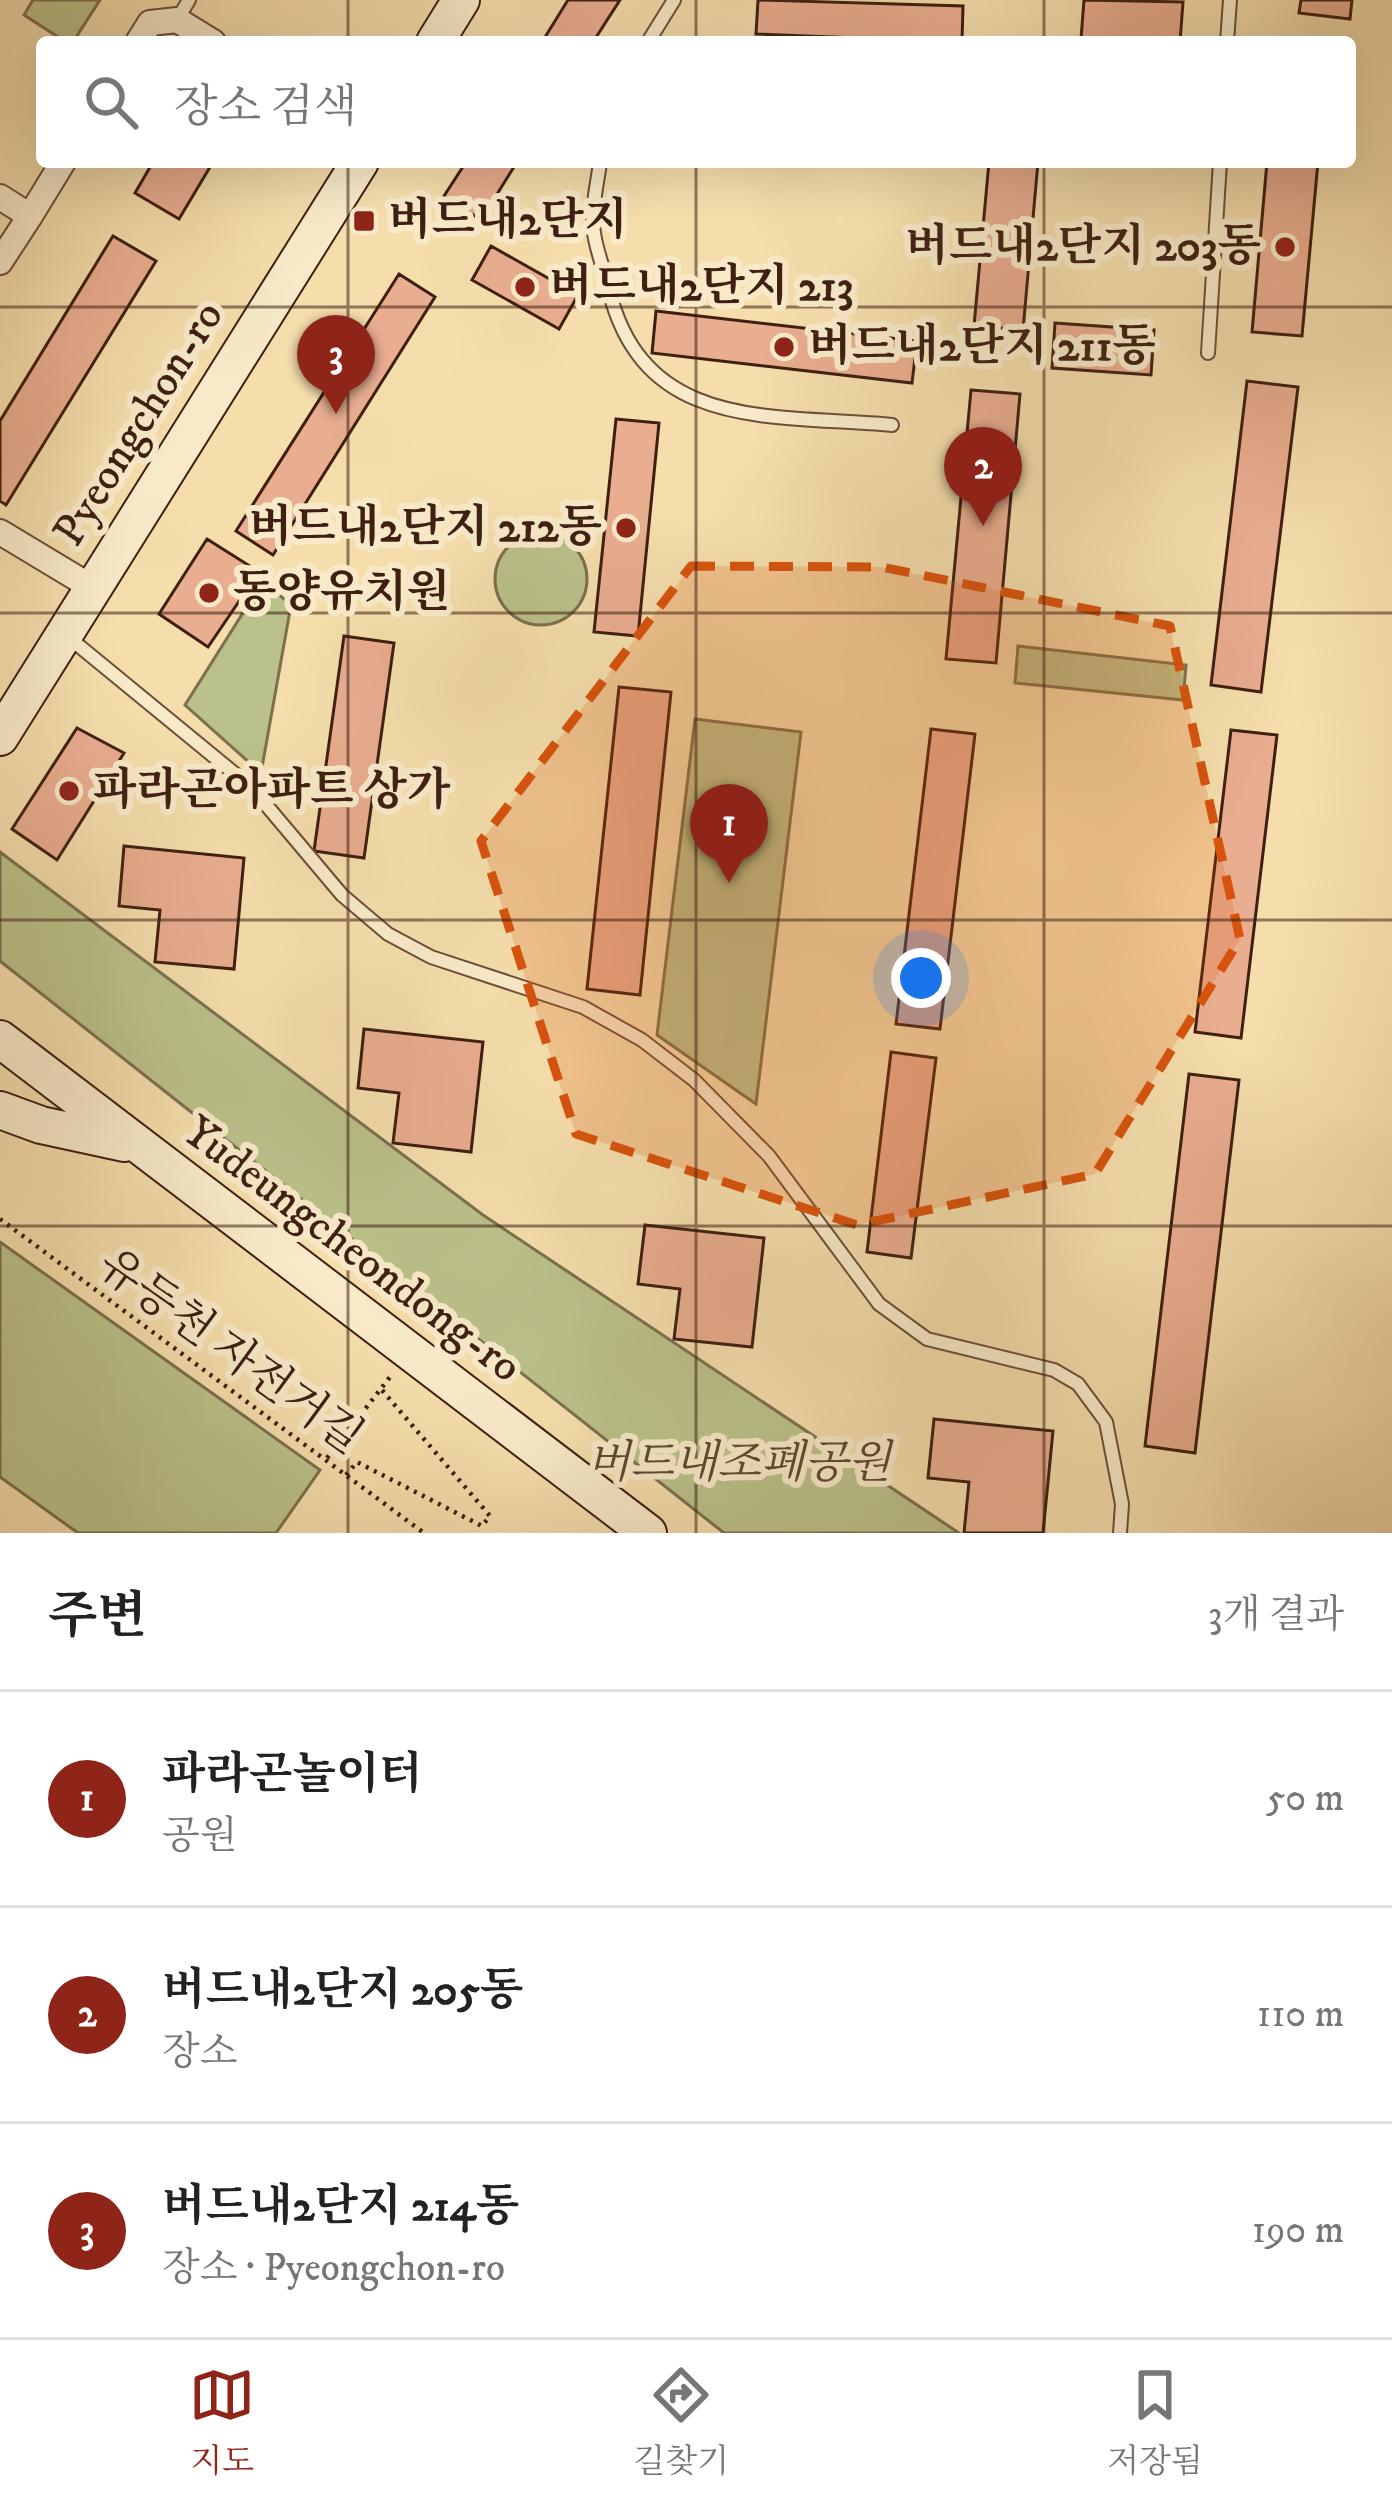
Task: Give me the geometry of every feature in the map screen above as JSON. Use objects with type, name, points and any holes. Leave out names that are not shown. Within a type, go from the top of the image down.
[{"type":"main road","points":[[439,36],[461,0]]},
{"type":"main road","name":"Pyeongchon-ro","points":[[0,737],[356,168]]},
{"type":"main road","name":"Yudeungcheondong-ro","points":[[0,1039],[648,1533]]},
{"type":"main road","points":[[0,1110],[41,1125],[136,1146]]},
{"type":"street","points":[[142,36],[150,22],[183,10],[207,36]]},
{"type":"street","points":[[0,262],[59,168]]},
{"type":"street","points":[[0,197],[29,216]]},
{"type":"street","points":[[0,532],[93,587]]},
{"type":"lane","points":[[652,36],[674,0]]},
{"type":"lane","points":[[1228,36],[1230,0]]},
{"type":"lane","points":[[599,168],[592,221],[613,306],[636,357],[662,382],[691,399],[728,410],[892,425]]},
{"type":"lane","points":[[1208,353],[1220,168]]},
{"type":"lane","points":[[64,633],[251,788],[342,895],[388,934],[431,957],[583,1007],[642,1040],[694,1080],[769,1156],[879,1304],[927,1339],[1054,1370],[1078,1384],[1106,1422],[1122,1504],[1120,1533]]},
{"type":"path","name":"유등천 자전거길","points":[[0,1220],[424,1533]]},
{"type":"path","points":[[326,1460],[379,1393],[490,1516],[482,1526],[357,1462],[346,1475]]},
{"type":"highlighted area","points":[[691,566],[882,567],[1170,626],[1240,939],[1095,1174],[857,1225],[576,1134],[481,841]]},
{"type":"green space","points":[[33,0],[100,0],[77,36],[57,36],[24,15]]},
{"type":"green space","points":[[541,533],[573,547],[587,579],[573,611],[541,625],[509,611],[495,579],[509,547]]},
{"type":"green space","points":[[263,581],[291,605],[261,773],[185,705]]},
{"type":"green space","points":[[1018,646],[1186,665],[1183,700],[1015,683]]},
{"type":"green space","points":[[695,719],[801,732],[756,1104],[657,1035]]},
{"type":"green space","name":"버드내조폐공원","points":[[0,852],[483,1215],[959,1533],[724,1533],[0,961]]},
{"type":"green space","points":[[0,1242],[320,1470],[276,1533],[78,1533],[0,1477]]},
{"type":"building","points":[[568,0],[620,0],[597,36],[546,36]]},
{"type":"building","points":[[758,0],[963,6],[962,36],[756,34]]},
{"type":"building","points":[[1084,0],[1183,2],[1180,36],[1081,36]]},
{"type":"building","points":[[1301,0],[1352,0],[1350,19],[1299,13]]},
{"type":"building","points":[[150,168],[209,168],[179,219],[135,193]]},
{"type":"building","points":[[462,168],[513,168],[481,220],[444,196]]},
{"type":"building","points":[[988,168],[1037,168],[1023,330],[974,326]]},
{"type":"building","name":"버드내2단지 203동","points":[[1266,168],[1317,168],[1302,336],[1252,332]]},
{"type":"building","points":[[113,236],[156,261],[6,505],[0,501],[0,421]]},
{"type":"building","name":"버드내2단지 213","points":[[491,246],[578,295],[559,329],[472,280]]},
{"type":"building","points":[[399,274],[435,297],[273,555],[236,531]]},
{"type":"building","name":"버드내2단지 211동","points":[[656,311],[917,341],[912,383],[652,353]]},
{"type":"building","points":[[1055,323],[1154,330],[1151,375],[1052,368]]},
{"type":"building","points":[[1247,381],[1298,387],[1261,692],[1211,685]]},
{"type":"building","points":[[971,390],[1020,394],[996,663],[946,659]]},
{"type":"building","name":"버드내2단지 212동","points":[[616,419],[659,423],[638,636],[594,632]]},
{"type":"building","name":"동양유치원","points":[[207,539],[259,572],[208,647],[159,614]]},
{"type":"building","points":[[344,636],[394,643],[364,858],[314,851]]},
{"type":"building","points":[[619,687],[671,692],[640,995],[587,989]]},
{"type":"building","name":"파라곤아파트 상가","points":[[77,728],[124,753],[57,860],[12,829]]},
{"type":"building","points":[[931,729],[975,734],[940,1029],[896,1024]]},
{"type":"building","points":[[1231,730],[1277,735],[1241,1038],[1195,1032]]},
{"type":"building","points":[[124,846],[244,858],[234,969],[155,962],[160,910],[119,906]]},
{"type":"building","points":[[364,1029],[483,1042],[471,1152],[393,1143],[399,1093],[358,1088]]},
{"type":"building","points":[[891,1052],[936,1058],[911,1258],[867,1252]]},
{"type":"building","points":[[1189,1074],[1239,1080],[1195,1453],[1145,1446]]},
{"type":"building","points":[[645,1225],[764,1238],[752,1347],[674,1339],[680,1289],[638,1284]]},
{"type":"building","points":[[934,1419],[1053,1431],[1043,1533],[964,1533],[969,1482],[928,1478]]},
{"type":"place","name":"버드내2단지","points":[[364,221]]},
{"type":"place","name":"버드내2단지 203동","points":[[1285,247]]},
{"type":"place","name":"버드내2단지 213","points":[[525,287]]},
{"type":"place","name":"버드내2단지 211동","points":[[784,347]]},
{"type":"place","name":"버드내2단지 214동","points":[[336,414]]},
{"type":"place","name":"버드내2단지 205동","points":[[983,526]]},
{"type":"place","name":"버드내2단지 212동","points":[[626,528]]},
{"type":"place","name":"동양유치원","points":[[209,593]]},
{"type":"place","name":"파라곤아파트 상가","points":[[69,791]]},
{"type":"place","name":"파라곤놀이터","points":[[729,883]]}]
